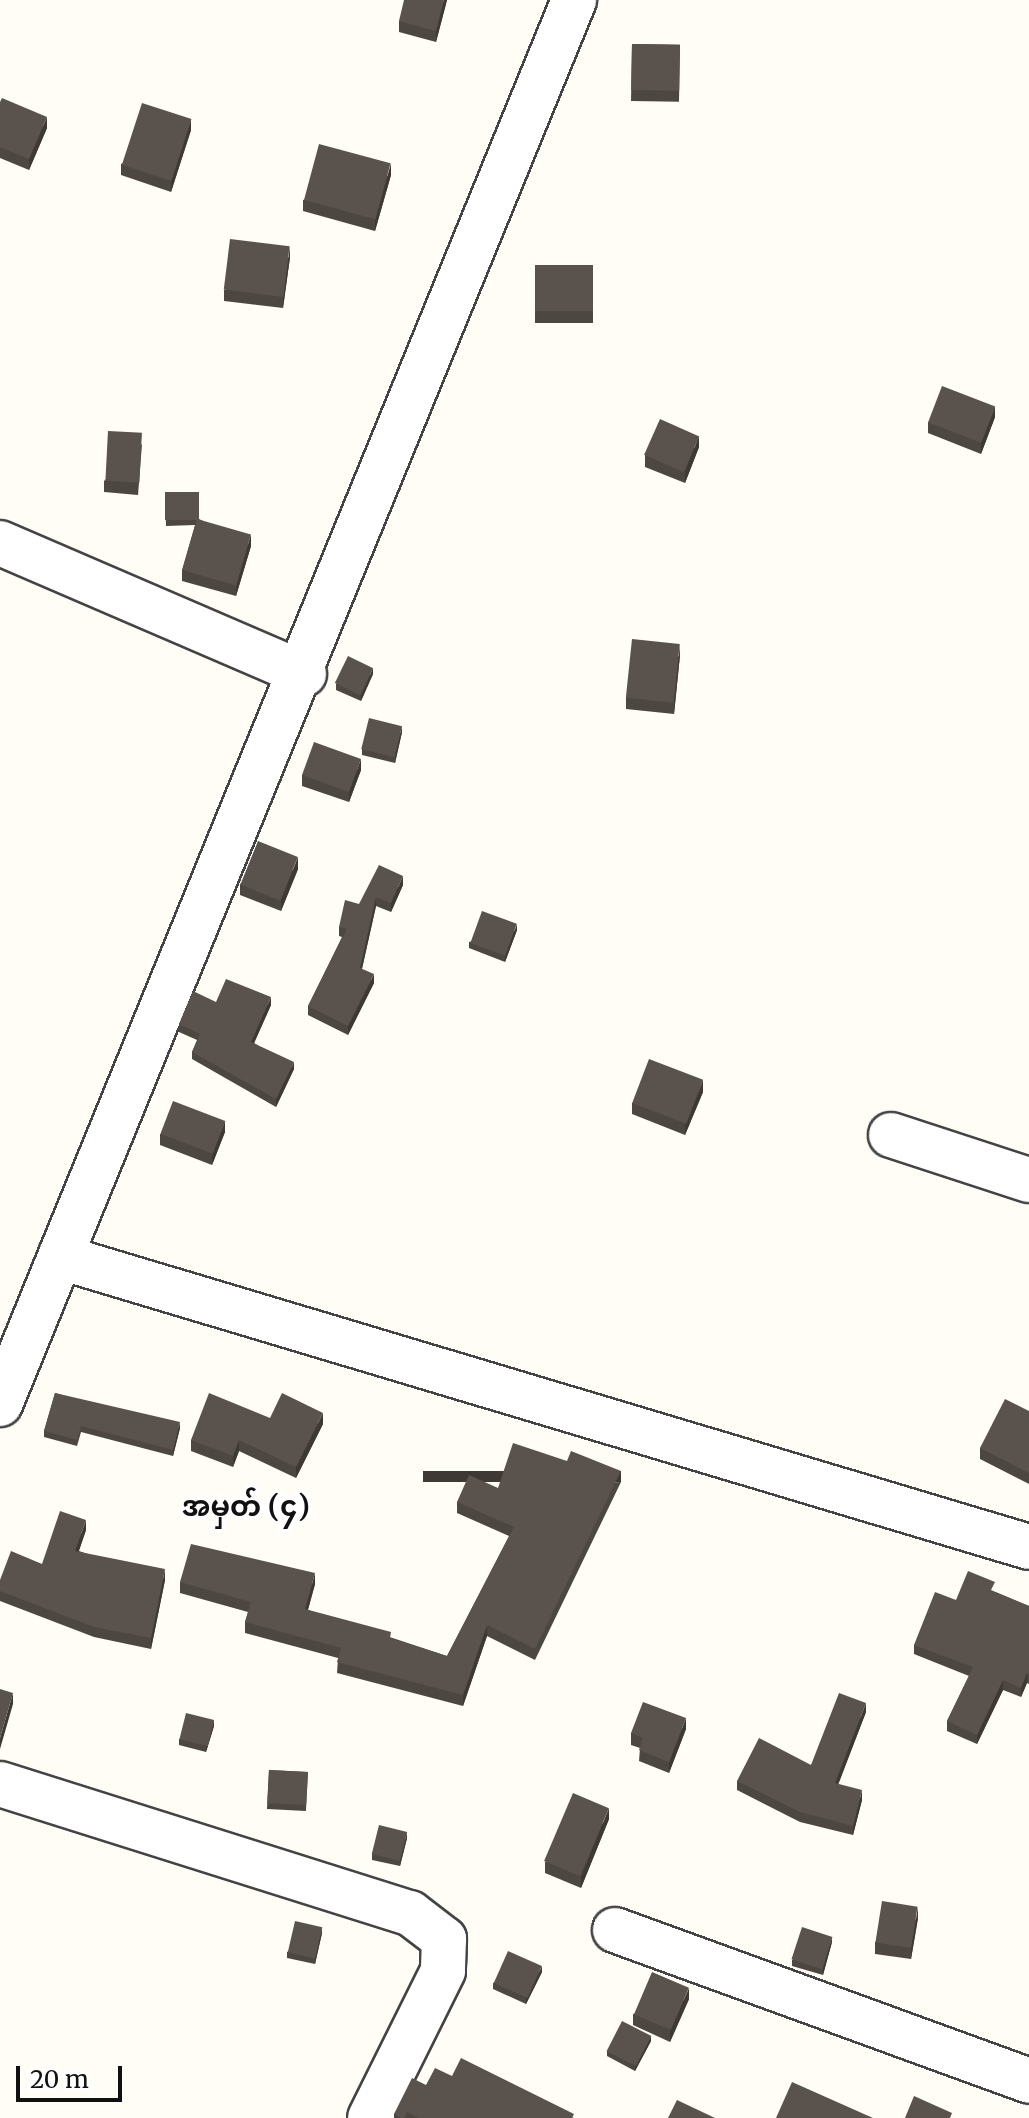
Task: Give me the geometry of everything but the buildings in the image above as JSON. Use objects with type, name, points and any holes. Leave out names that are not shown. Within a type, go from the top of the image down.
[{"type":"street","points":[[0,1404],[304,674],[574,0]]},
{"type":"street","points":[[0,543],[304,674]]},
{"type":"street","points":[[891,1135],[1029,1180]]},
{"type":"street","points":[[60,1257],[1029,1547]]},
{"type":"street","points":[[0,1784],[410,1913],[444,1939],[443,1971],[370,2118]]},
{"type":"street","points":[[615,1930],[1029,2081]]},
{"type":"district","name":"အမှတ် (၄)","points":[[246,1506]]}]
